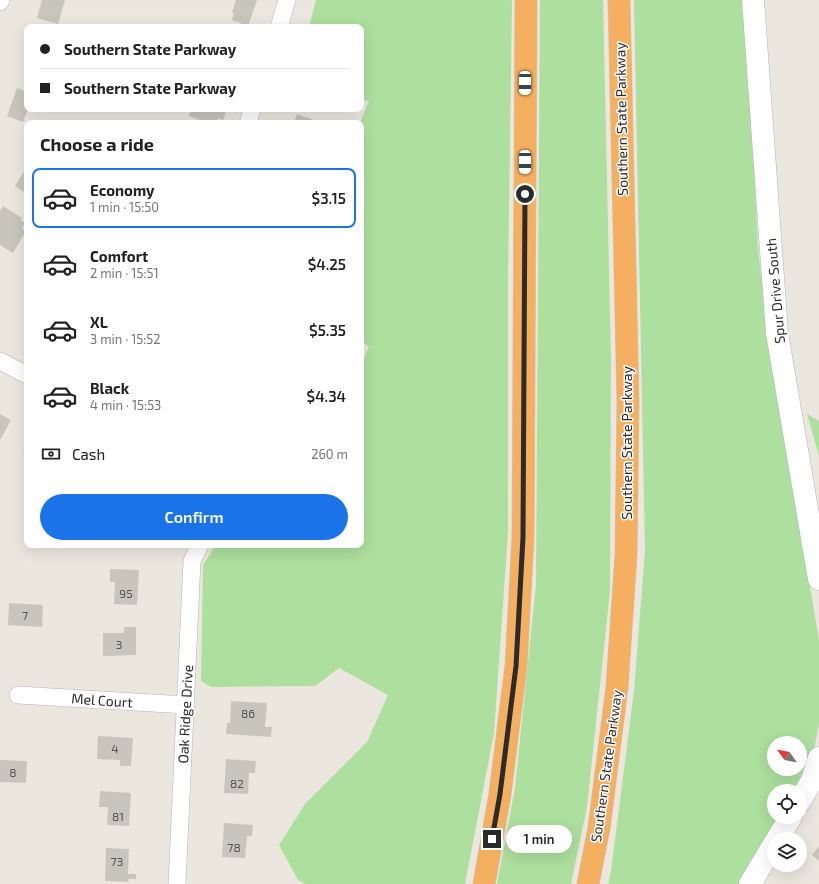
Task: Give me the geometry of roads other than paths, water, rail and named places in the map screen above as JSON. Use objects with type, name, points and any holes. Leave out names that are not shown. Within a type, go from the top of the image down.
[{"type":"highway","points":[[484,884],[500,794],[516,666],[523,537],[526,0]]},
{"type":"highway","name":"Southern State Parkway","points":[[588,884],[599,828],[617,687],[626,555],[628,402],[619,0]]},
{"type":"street","points":[[279,24],[287,0]]},
{"type":"street","name":"Spur Drive South","points":[[753,0],[777,332],[819,579]]},
{"type":"street","points":[[0,361],[24,373]]},
{"type":"street","name":"Oak Ridge Drive","points":[[177,884],[192,561],[198,548]]},
{"type":"street","name":"Mel Court","points":[[18,694],[186,705]]},
{"type":"street","points":[[807,792],[815,782],[819,758]]},
{"type":"street","points":[[750,884],[767,856]]}]
